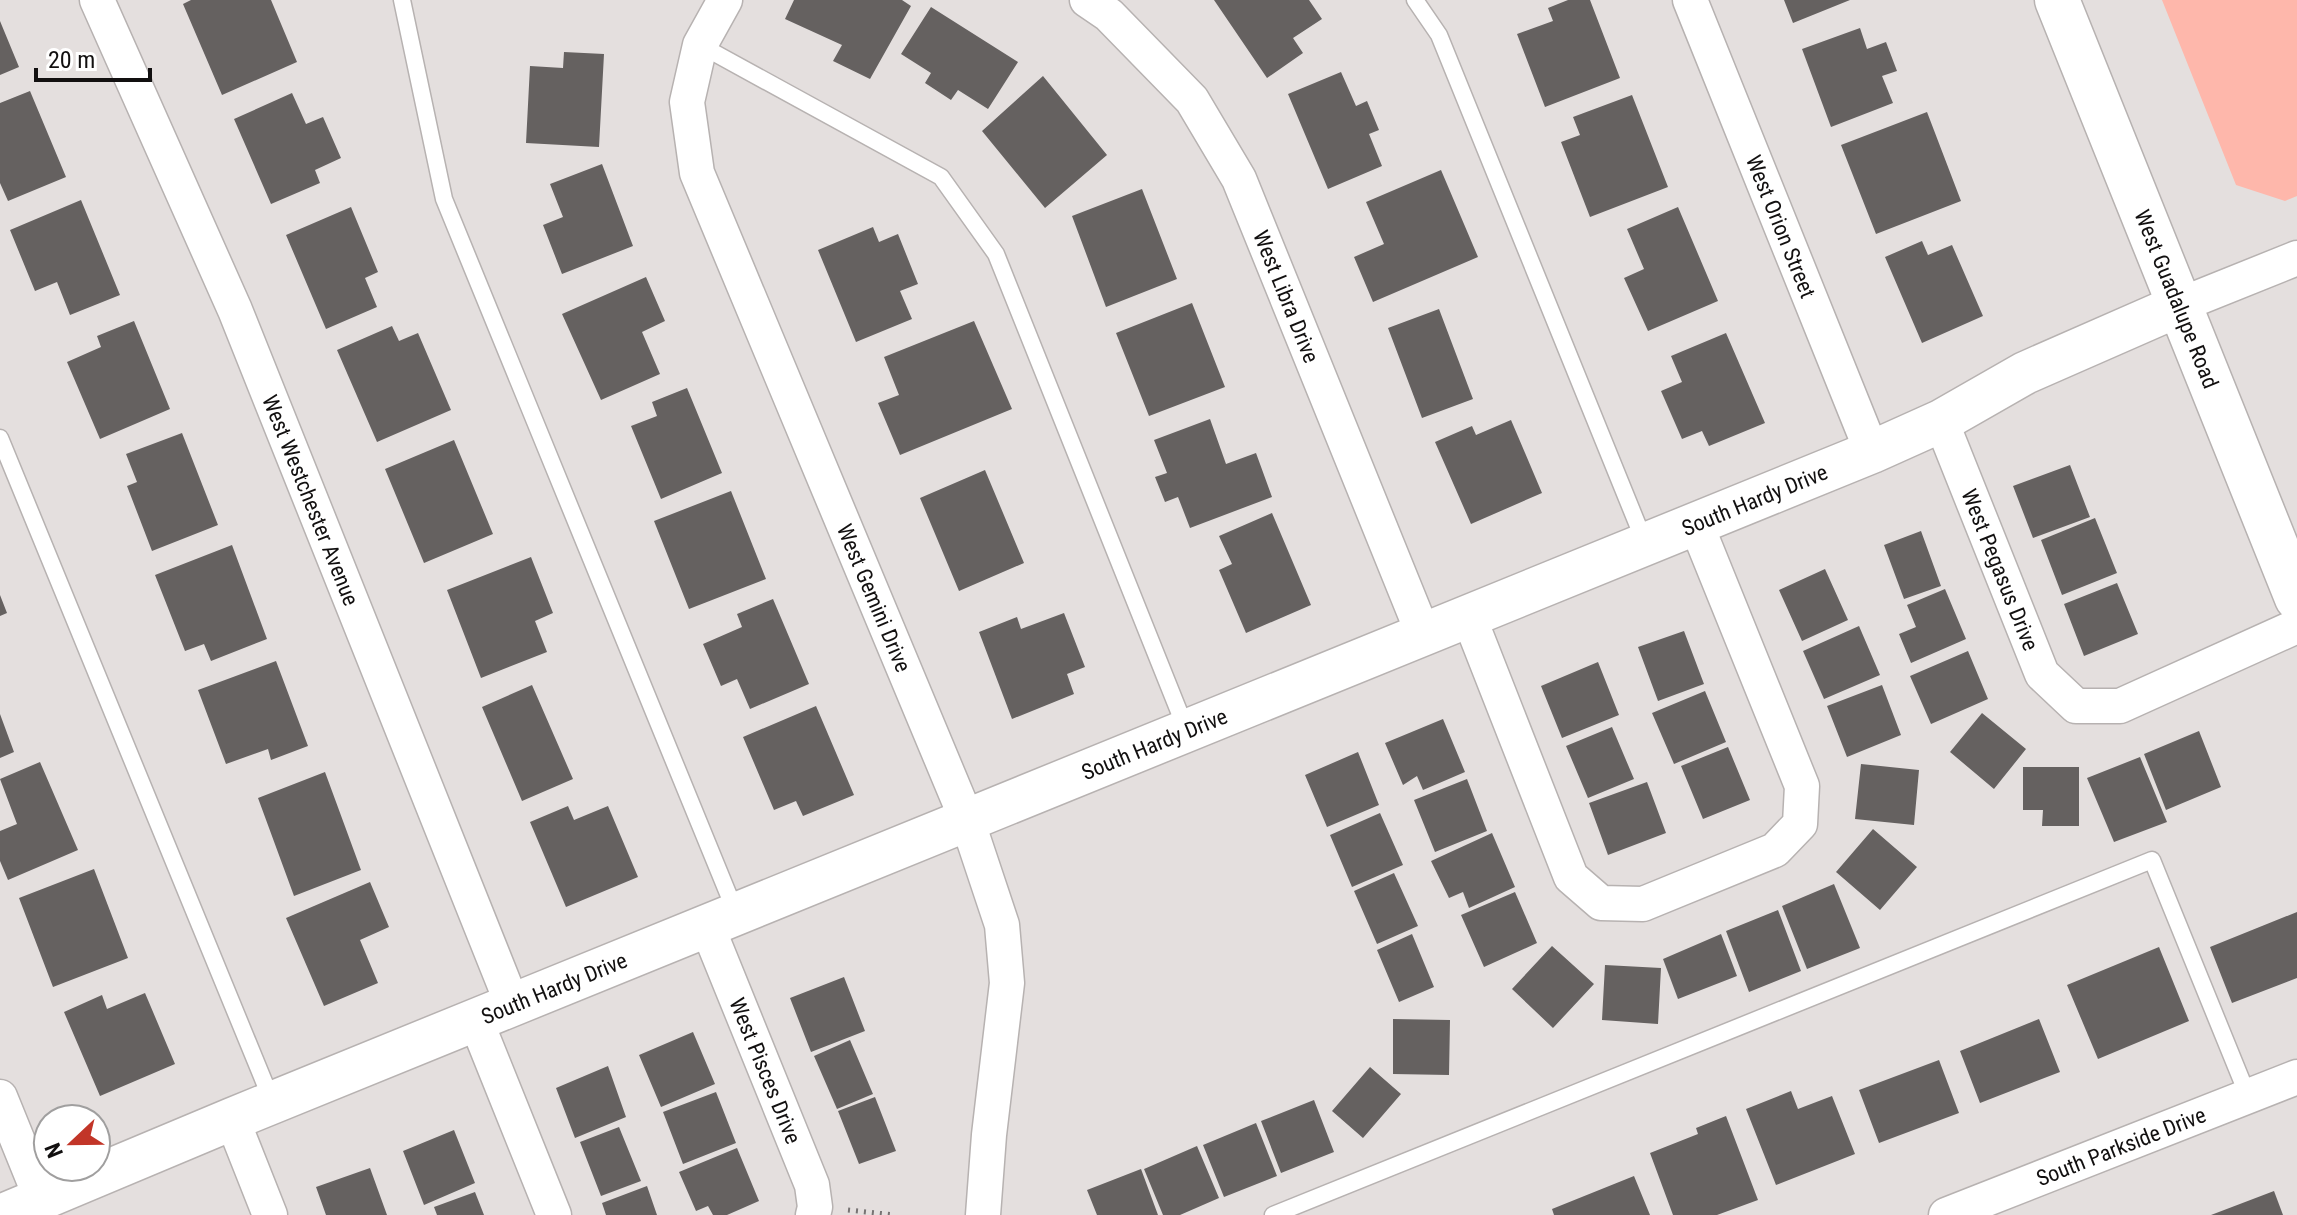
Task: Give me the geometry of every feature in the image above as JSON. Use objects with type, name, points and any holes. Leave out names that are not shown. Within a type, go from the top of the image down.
[{"type":"main road","name":"West Guadalupe Road","points":[[2057,0],[2297,598]]},
{"type":"street","name":"West Westchester Avenue","points":[[97,0],[235,310],[495,1013],[554,1215]]},
{"type":"street","name":"West Gemini Drive","points":[[725,0],[700,45],[687,102],[697,173],[967,820],[1002,925],[1007,983],[983,1215]]},
{"type":"street","name":"West Libra Drive","points":[[1087,0],[1109,15],[1192,100],[1239,179],[1424,636]]},
{"type":"street","name":"West Orion Street","points":[[1690,0],[1872,452]]},
{"type":"street","name":"South Hardy Drive","points":[[3,1215],[273,1102],[1872,452],[1941,421],[2025,373],[2297,258]]},
{"type":"street","name":"West Pegasus Drive","points":[[1941,421],[2042,674],[2076,706],[2120,706],[2297,626]]},
{"type":"street","points":[[1469,617],[1571,877],[1601,903],[1643,904],[1775,850],[1800,824],[1802,786],[1696,524]]},
{"type":"street","name":"West Pisces Drive","points":[[722,920],[812,1185],[814,1211]]},
{"type":"street","name":"South Parkside Drive","points":[[1946,1215],[2297,1077]]},
{"type":"street","points":[[0,1097],[41,1198]]},
{"type":"street","points":[[232,1119],[270,1215]]},
{"type":"lane","points":[[402,0],[444,199],[722,920]]},
{"type":"lane","points":[[1415,0],[1439,35],[1646,544]]},
{"type":"lane","points":[[700,45],[941,177],[996,254],[1186,730]]},
{"type":"lane","points":[[0,438],[273,1102]]},
{"type":"lane","points":[[1273,1215],[2152,860],[2248,1096]]},
{"type":"path","points":[[814,1211],[895,1215]]},
{"type":"shaded area","points":[[2162,0],[2297,0],[2297,196],[2285,201],[2236,185]]},
{"type":"building","points":[[191,0],[271,0],[297,62],[222,95],[183,4]]},
{"type":"building","points":[[794,0],[902,0],[911,6],[870,79],[833,61],[842,45],[785,19]]},
{"type":"building","points":[[1214,0],[1309,0],[1322,19],[1293,38],[1303,53],[1267,78]]},
{"type":"building","points":[[1568,0],[1590,0],[1620,78],[1545,107],[1517,34],[1553,21],[1548,8]]},
{"type":"building","points":[[1784,0],[1850,0],[1793,23]]},
{"type":"building","points":[[931,7],[1018,62],[988,109],[958,90],[951,100],[925,83],[931,73],[901,54]]},
{"type":"building","points":[[0,21],[19,67],[0,75]]},
{"type":"building","points":[[1860,28],[1867,49],[1886,42],[1897,71],[1882,76],[1893,103],[1831,127],[1802,49]]},
{"type":"building","points":[[564,52],[604,54],[599,147],[526,143],[530,66],[563,68]]},
{"type":"building","points":[[1341,72],[1356,106],[1367,101],[1379,130],[1369,134],[1382,166],[1328,189],[1288,94]]},
{"type":"building","points":[[1043,76],[1107,155],[1045,208],[982,131]]},
{"type":"building","points":[[30,91],[66,177],[8,201],[0,183],[0,103]]},
{"type":"building","points":[[292,93],[306,124],[323,117],[341,158],[315,170],[320,183],[271,204],[234,119]]},
{"type":"building","points":[[1632,95],[1668,187],[1590,217],[1561,142],[1580,135],[1573,117]]},
{"type":"building","points":[[1927,112],[1961,201],[1876,234],[1841,145]]},
{"type":"building","points":[[602,164],[633,246],[562,274],[543,225],[563,217],[550,184]]},
{"type":"building","points":[[1441,170],[1478,257],[1373,302],[1354,257],[1384,244],[1366,202]]},
{"type":"building","points":[[1142,189],[1177,279],[1106,307],[1072,216]]},
{"type":"building","points":[[81,200],[120,295],[70,315],[57,282],[35,291],[10,230]]},
{"type":"building","points":[[351,207],[378,272],[365,278],[377,307],[326,329],[286,235]]},
{"type":"building","points":[[1678,207],[1718,301],[1648,331],[1624,278],[1644,269],[1627,229]]},
{"type":"building","points":[[873,227],[879,242],[898,234],[918,284],[900,291],[912,319],[856,342],[818,250]]},
{"type":"building","points":[[1922,241],[1928,255],[1952,245],[1983,316],[1922,343],[1885,257]]},
{"type":"building","points":[[646,277],[665,321],[642,332],[660,374],[601,400],[562,314]]},
{"type":"building","points":[[1192,303],[1225,387],[1149,416],[1116,333]]},
{"type":"building","points":[[1439,309],[1473,399],[1422,418],[1388,328]]},
{"type":"building","points":[[134,321],[170,409],[100,439],[67,362],[101,347],[97,336]]},
{"type":"building","points":[[974,321],[1012,409],[900,455],[878,403],[899,395],[884,357]]},
{"type":"building","points":[[392,326],[399,341],[418,333],[451,410],[377,442],[337,350]]},
{"type":"building","points":[[1726,333],[1765,423],[1709,446],[1702,431],[1682,439],[1661,391],[1682,382],[1671,356]]},
{"type":"building","points":[[687,388],[722,473],[661,499],[631,426],[657,416],[652,402]]},
{"type":"building","points":[[1210,419],[1226,464],[1256,453],[1272,497],[1190,528],[1178,497],[1165,502],[1155,477],[1167,473],[1154,440]]},
{"type":"building","points":[[1511,420],[1542,493],[1471,524],[1435,442],[1472,426],[1476,435]]},
{"type":"building","points":[[182,433],[218,525],[152,551],[127,486],[137,482],[126,454]]},
{"type":"building","points":[[454,440],[493,534],[424,563],[385,469]]},
{"type":"building","points":[[2070,465],[2090,517],[2033,538],[2013,486]]},
{"type":"building","points":[[985,470],[1024,563],[959,591],[920,498]]},
{"type":"building","points":[[731,491],[766,579],[689,609],[654,521]]},
{"type":"building","points":[[1272,513],[1311,605],[1246,633],[1219,570],[1232,564],[1219,536]]},
{"type":"building","points":[[2095,518],[2117,573],[2062,595],[2041,540]]},
{"type":"building","points":[[1921,531],[1941,586],[1904,599],[1884,545]]},
{"type":"building","points":[[232,545],[267,639],[211,661],[204,644],[185,651],[155,575]]},
{"type":"building","points":[[531,557],[553,613],[535,621],[547,652],[481,678],[447,590]]},
{"type":"building","points":[[1825,569],[1848,620],[1802,641],[1779,590]]},
{"type":"building","points":[[2117,583],[2138,634],[2084,656],[2064,604]]},
{"type":"building","points":[[1945,589],[1966,639],[1911,663],[1899,634],[1916,627],[1907,605]]},
{"type":"building","points":[[0,595],[7,613],[0,616]]},
{"type":"building","points":[[773,599],[809,684],[750,709],[737,679],[721,686],[703,644],[742,627],[737,614]]},
{"type":"building","points":[[1064,613],[1085,667],[1067,674],[1074,694],[1012,719],[979,632],[1017,617],[1021,629]]},
{"type":"building","points":[[1859,626],[1880,675],[1824,699],[1803,651]]},
{"type":"building","points":[[1684,631],[1704,684],[1658,701],[1638,647]]},
{"type":"building","points":[[1968,651],[1988,699],[1931,724],[1910,676]]},
{"type":"building","points":[[276,661],[308,746],[271,760],[268,749],[226,764],[198,690]]},
{"type":"building","points":[[1598,662],[1619,715],[1562,738],[1541,686]]},
{"type":"building","points":[[532,685],[573,779],[522,801],[482,707]]},
{"type":"building","points":[[1882,685],[1901,735],[1847,757],[1827,706]]},
{"type":"building","points":[[1705,691],[1726,742],[1674,764],[1652,713]]},
{"type":"building","points":[[816,706],[854,795],[803,816],[796,801],[774,810],[743,737]]},
{"type":"building","points":[[1982,713],[2026,749],[1994,789],[1950,752]]},
{"type":"building","points":[[0,714],[14,752],[0,758]]},
{"type":"building","points":[[1443,719],[1465,772],[1423,790],[1417,776],[1403,785],[1385,743]]},
{"type":"building","points":[[1612,727],[1634,779],[1588,798],[1566,746]]},
{"type":"building","points":[[2199,731],[2221,787],[2166,810],[2144,754]]},
{"type":"building","points":[[1728,747],[1750,800],[1703,819],[1681,766]]},
{"type":"building","points":[[1358,752],[1379,805],[1327,827],[1305,775]]},
{"type":"building","points":[[2140,757],[2167,822],[2114,842],[2087,778]]},
{"type":"building","points":[[40,762],[78,850],[8,880],[0,861],[0,831],[17,824],[0,779]]},
{"type":"building","points":[[1861,764],[1919,770],[1914,825],[1855,819]]},
{"type":"building","points":[[2023,767],[2079,767],[2079,826],[2042,826],[2043,810],[2023,810]]},
{"type":"building","points":[[325,772],[361,870],[294,896],[258,798]]},
{"type":"building","points":[[1467,779],[1487,831],[1435,852],[1414,800]]},
{"type":"building","points":[[1647,782],[1666,833],[1608,855],[1589,803]]},
{"type":"building","points":[[568,806],[574,820],[608,806],[638,877],[566,907],[530,822]]},
{"type":"building","points":[[1380,813],[1403,865],[1352,887],[1330,835]]},
{"type":"building","points":[[1873,829],[1917,867],[1880,910],[1836,872]]},
{"type":"building","points":[[1492,833],[1515,887],[1469,908],[1463,892],[1449,898],[1431,861]]},
{"type":"building","points":[[94,869],[128,958],[53,987],[19,898]]},
{"type":"building","points":[[1394,873],[1418,926],[1377,944],[1354,891]]},
{"type":"building","points":[[370,882],[389,927],[360,940],[378,983],[324,1006],[286,918]]},
{"type":"building","points":[[1834,884],[1860,948],[1807,969],[1782,906]]},
{"type":"building","points":[[1515,892],[1537,943],[1484,967],[1461,915]]},
{"type":"building","points":[[1778,910],[1801,971],[1749,992],[1726,931]]},
{"type":"building","points":[[2297,912],[2297,978],[2232,1003],[2210,947]]},
{"type":"building","points":[[1412,934],[1434,987],[1399,1002],[1377,950]]},
{"type":"building","points":[[1721,934],[1737,976],[1678,999],[1663,959]]},
{"type":"building","points":[[1552,946],[1594,984],[1553,1028],[1512,989]]},
{"type":"building","points":[[2159,947],[2189,1021],[2098,1059],[2067,985]]},
{"type":"building","points":[[1605,965],[1661,968],[1658,1024],[1602,1020]]},
{"type":"building","points":[[844,977],[865,1031],[811,1052],[790,998]]},
{"type":"building","points":[[145,993],[175,1064],[100,1096],[64,1012],[102,995],[107,1009]]},
{"type":"building","points":[[1393,1019],[1450,1020],[1449,1075],[1393,1074]]},
{"type":"building","points":[[2039,1019],[2060,1072],[1980,1103],[1960,1051]]},
{"type":"building","points":[[693,1032],[715,1084],[661,1107],[639,1055]]},
{"type":"building","points":[[850,1040],[873,1094],[837,1109],[814,1056]]},
{"type":"building","points":[[1939,1060],[1959,1113],[1879,1143],[1859,1090]]},
{"type":"building","points":[[608,1066],[626,1117],[575,1138],[556,1088]]},
{"type":"building","points":[[1370,1067],[1401,1094],[1363,1138],[1332,1111]]},
{"type":"building","points":[[1791,1091],[1798,1109],[1832,1096],[1855,1154],[1776,1185],[1746,1109]]},
{"type":"building","points":[[716,1092],[736,1143],[683,1164],[663,1112]]},
{"type":"building","points":[[875,1097],[896,1151],[859,1164],[838,1111]]},
{"type":"building","points":[[1314,1100],[1334,1152],[1281,1173],[1261,1121]]},
{"type":"building","points":[[1726,1116],[1758,1200],[1717,1215],[1673,1215],[1650,1153],[1698,1134],[1696,1128]]},
{"type":"building","points":[[1256,1123],[1277,1176],[1224,1197],[1203,1145]]},
{"type":"building","points":[[619,1127],[641,1181],[601,1196],[580,1142]]},
{"type":"building","points":[[454,1130],[475,1183],[424,1205],[403,1151]]},
{"type":"building","points":[[1197,1146],[1219,1198],[1180,1215],[1163,1215],[1144,1169]]},
{"type":"building","points":[[737,1148],[759,1201],[727,1215],[713,1215],[708,1206],[696,1211],[679,1172]]},
{"type":"building","points":[[370,1168],[387,1215],[326,1215],[316,1187]]},
{"type":"building","points":[[1141,1169],[1158,1215],[1097,1215],[1087,1190]]},
{"type":"building","points":[[1634,1176],[1650,1215],[1554,1215],[1552,1209]]},
{"type":"building","points":[[647,1186],[657,1215],[606,1215],[602,1203]]},
{"type":"building","points":[[2274,1191],[2283,1215],[2211,1215]]},
{"type":"building","points":[[475,1192],[484,1215],[437,1215],[434,1207]]}]
